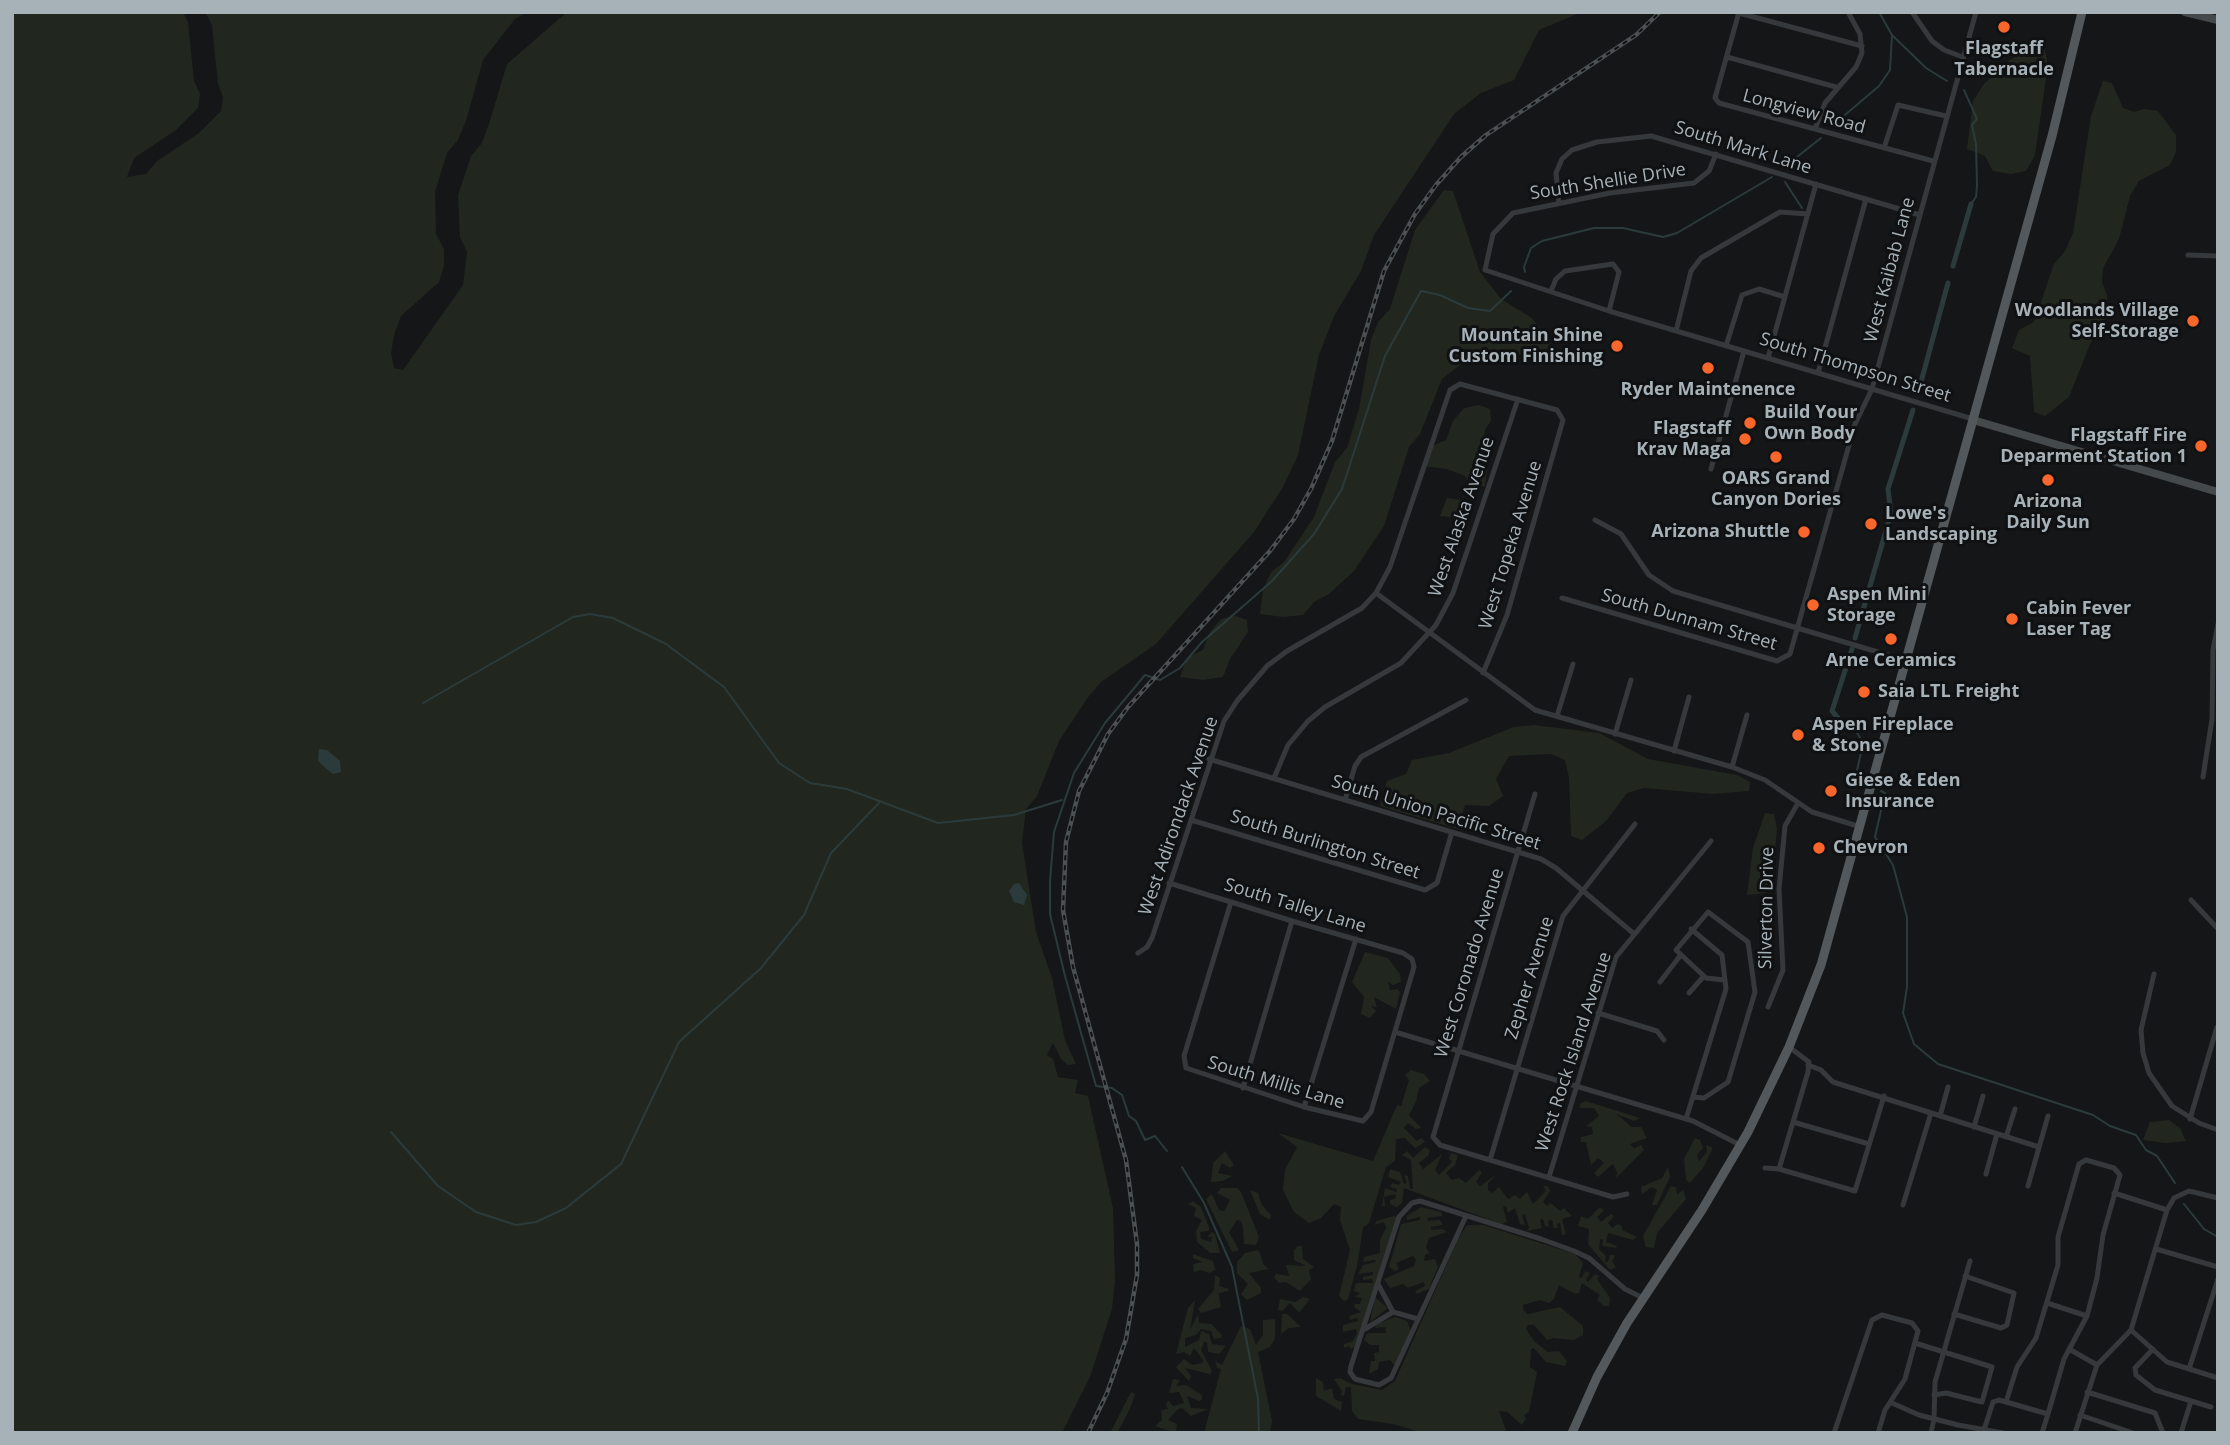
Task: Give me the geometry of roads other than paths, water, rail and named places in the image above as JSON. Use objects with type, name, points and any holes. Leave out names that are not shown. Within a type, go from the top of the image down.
[{"type":"main road","points":[[1572,1433],[1602,1368],[1643,1298],[1741,1145],[1789,1047],[1829,942],[2062,100],[2082,12]]},
{"type":"street","points":[[1815,129],[1822,108],[1856,67],[1862,46],[1860,34],[1847,12]]},
{"type":"street","points":[[1912,12],[1932,41],[1963,57]]},
{"type":"street","name":"West Kaibab Lane","points":[[1799,626],[1857,419],[1872,389],[1976,12]]},
{"type":"street","points":[[2185,12],[2218,20]]},
{"type":"street","points":[[1739,13],[1862,46]]},
{"type":"street","name":"Longview Road","points":[[1739,13],[1716,98],[1718,103],[1933,161]]},
{"type":"street","points":[[1727,57],[1836,88]]},
{"type":"street","points":[[1884,148],[1898,105],[1946,116]]},
{"type":"street","name":"South Mark Lane","points":[[1559,203],[1556,182],[1558,166],[1566,155],[1578,146],[1657,136],[1920,215]]},
{"type":"street","name":"South Shellie Drive","points":[[1485,270],[1491,240],[1504,220],[1520,210],[1694,183],[1709,171],[1716,154]]},
{"type":"street","points":[[1768,358],[1816,184]]},
{"type":"street","points":[[1818,373],[1866,199]]},
{"type":"street","points":[[1676,331],[1691,271],[1701,258],[1780,212],[1808,214]]},
{"type":"street","points":[[2188,255],[2218,256]]},
{"type":"street","points":[[1551,291],[1556,279],[1565,271],[1614,264],[1619,272],[1609,311]]},
{"type":"street","name":"South Thompson Street","points":[[1485,270],[1609,311],[2218,492]]},
{"type":"street","points":[[1726,346],[1742,295],[1759,289],[1785,297]]},
{"type":"street","points":[[1711,469],[1744,351]]},
{"type":"street","name":"West Adirondack Avenue","points":[[1138,953],[1147,947],[1152,938],[1169,883],[1183,853],[1209,760],[1224,722],[1252,681],[1287,651],[1362,608],[1376,593],[1390,567],[1450,390],[1460,384],[1518,399]]},
{"type":"street","name":"West Topeka Avenue","points":[[1483,673],[1507,615],[1563,424],[1563,415],[1557,410],[1518,399]]},
{"type":"street","name":"West Alaska Avenue","points":[[1274,778],[1288,745],[1308,721],[1325,707],[1401,663],[1430,634],[1453,593],[1518,399]]},
{"type":"street","points":[[1595,520],[1621,534],[1649,575],[1662,586],[1799,626]]},
{"type":"street","points":[[1376,593],[1526,705],[1615,734],[1732,767],[1765,780],[1812,812],[1861,827]]},
{"type":"street","name":"South Dunnam Street","points":[[1562,598],[1777,661],[1790,654],[1799,626],[1908,661]]},
{"type":"street","points":[[2203,777],[2212,719],[2213,650],[2218,624]]},
{"type":"street","points":[[1557,716],[1573,664]]},
{"type":"street","points":[[1615,734],[1631,680]]},
{"type":"street","points":[[1674,751],[1689,697]]},
{"type":"street","points":[[1345,800],[1355,766],[1361,757],[1466,700]]},
{"type":"street","points":[[1732,767],[1747,715]]},
{"type":"street","name":"South Union Pacific Street","points":[[1209,760],[1550,863],[1633,933]]},
{"type":"street","name":"West Coronado Avenue","points":[[1490,1160],[1440,1145],[1434,1140],[1433,1133],[1535,794]]},
{"type":"street","name":"Silverton Drive","points":[[1755,992],[1772,997],[1783,970],[1779,885],[1785,826],[1798,803]]},
{"type":"street","name":"South Burlington Street","points":[[1191,820],[1425,890],[1437,883],[1452,832]]},
{"type":"street","name":"Zepher Avenue","points":[[1490,1160],[1563,916],[1635,824]]},
{"type":"street","name":"West Rock Island Avenue","points":[[1549,1177],[1616,957],[1711,841]]},
{"type":"street","name":"South Talley Lane","points":[[1169,883],[1404,953],[1412,959],[1414,967],[1395,1032]]},
{"type":"street","points":[[2191,900],[2218,929]]},
{"type":"street","name":"South Millis Lane","points":[[1231,902],[1184,1064],[1191,1071],[1304,1107],[1363,1121],[1371,1112],[1395,1032]]},
{"type":"street","points":[[1693,1097],[1704,1098],[1728,1082],[1755,992],[1748,942],[1708,912],[1676,947],[1680,956],[1703,976],[1712,980],[1724,980]]},
{"type":"street","points":[[1243,1088],[1292,920]]},
{"type":"street","points":[[1686,1119],[1726,989],[1721,955],[1691,929]]},
{"type":"street","points":[[1304,1107],[1356,939]]},
{"type":"street","points":[[1660,982],[1680,956]]},
{"type":"street","points":[[2154,975],[2142,1018],[2143,1053],[2160,1092],[2190,1118],[2218,1130]]},
{"type":"street","points":[[1689,993],[1703,976]]},
{"type":"street","points":[[1768,1007],[1772,997]]},
{"type":"street","points":[[1598,1013],[1657,1031],[1664,1040]]},
{"type":"street","points":[[2190,1118],[2217,1027]]},
{"type":"street","points":[[1395,1032],[1686,1119],[1741,1145]]},
{"type":"street","points":[[1789,1047],[1802,1054],[1808,1065],[1821,1070],[1833,1082],[2039,1147]]},
{"type":"street","points":[[1779,1169],[1808,1065]]},
{"type":"street","points":[[1940,1116],[1948,1087]]},
{"type":"street","points":[[1765,1168],[1779,1169],[1855,1191],[1884,1096]]},
{"type":"street","points":[[1973,1127],[1983,1096]]},
{"type":"street","points":[[2006,1137],[2015,1109]]},
{"type":"street","points":[[1903,1205],[1931,1113]]},
{"type":"street","points":[[2028,1186],[2048,1116]]},
{"type":"street","points":[[1793,1122],[1869,1144]]},
{"type":"street","points":[[1986,1174],[1997,1135]]},
{"type":"street","points":[[1490,1160],[1613,1197],[1627,1194]]},
{"type":"street","points":[[2006,1402],[2018,1367],[2036,1338],[2047,1303],[2058,1265],[2058,1237],[2079,1164],[2086,1160],[2118,1170],[2120,1175],[2087,1316],[2069,1349],[2042,1433]]},
{"type":"street","points":[[2074,1433],[2096,1365],[2131,1330],[2167,1210],[2174,1198],[2189,1191],[2218,1198]]},
{"type":"street","points":[[2114,1193],[2167,1210]]},
{"type":"street","points":[[1466,1216],[1393,1376],[1385,1384],[1355,1378],[1350,1372],[1399,1217],[1406,1206],[1420,1202],[1466,1216],[1574,1251],[1589,1258],[1625,1289],[1643,1298]]},
{"type":"street","points":[[2156,1249],[2218,1267]]},
{"type":"street","points":[[1931,1433],[1934,1395],[1943,1352],[1970,1261]]},
{"type":"street","points":[[1954,1314],[2001,1328],[2007,1325],[2014,1293],[1965,1276]]},
{"type":"street","points":[[2189,1369],[2218,1279]]},
{"type":"street","points":[[1378,1283],[1393,1312]]},
{"type":"street","points":[[2047,1303],[2087,1316]]},
{"type":"street","points":[[1365,1329],[1393,1312],[1418,1319]]},
{"type":"street","points":[[1834,1433],[1875,1316],[1917,1326],[1905,1379],[1885,1410],[1878,1433]]},
{"type":"street","points":[[2131,1330],[2167,1362],[2218,1378]]},
{"type":"street","points":[[1915,1343],[1989,1365],[1993,1371],[1982,1402],[1947,1394],[1934,1395]]},
{"type":"street","points":[[2069,1349],[2096,1365]]},
{"type":"street","points":[[2153,1349],[2137,1364],[2134,1371],[2136,1375],[2155,1390],[2211,1407]]},
{"type":"street","points":[[2087,1392],[2152,1412],[2158,1416],[2164,1433]]},
{"type":"street","points":[[2181,1433],[2191,1401]]},
{"type":"street","points":[[1984,1430],[1993,1402],[2006,1402],[2048,1414]]},
{"type":"street","points":[[1892,1403],[1934,1419],[2003,1433]]},
{"type":"street","points":[[2080,1415],[2133,1433]]},
{"type":"waterway","points":[[1832,126],[1879,86],[1890,70],[1892,35],[1879,12]]},
{"type":"waterway","points":[[1892,35],[1926,68],[1947,81]]},
{"type":"waterway","points":[[1964,90],[1977,119],[1972,125],[1976,144],[1977,186],[1976,197],[1971,204]]},
{"type":"waterway","points":[[1783,168],[1821,138]]},
{"type":"waterway","points":[[1525,272],[1524,267],[1531,248],[1542,241],[1594,228],[1623,228],[1663,237],[1677,233],[1772,177]]},
{"type":"waterway","points":[[1785,182],[1802,208]]},
{"type":"waterway","points":[[1953,266],[1971,204]]},
{"type":"waterway","points":[[1918,393],[1948,283]]},
{"type":"waterway","points":[[1167,1151],[1155,1136],[1145,1140],[1136,1121],[1129,1116],[1122,1095],[1112,1088],[1096,1086],[1065,976],[1050,914],[1050,881],[1054,832],[1074,773],[1105,723],[1145,675],[1160,680],[1180,668],[1202,642],[1272,581],[1314,534],[1342,489],[1385,356],[1421,291],[1440,295],[1468,308],[1490,311],[1511,291]]},
{"type":"waterway","points":[[1855,638],[1891,513],[1888,489],[1913,410]]},
{"type":"waterway","points":[[423,703],[573,617],[590,614],[613,618],[666,644],[724,687],[779,763],[810,783],[847,789],[938,823],[1014,815],[1062,800]]},
{"type":"waterway","points":[[1838,718],[1832,711],[1852,649]]},
{"type":"waterway","points":[[1838,718],[1837,724],[1855,729],[1863,743],[1855,780],[1858,785]]},
{"type":"waterway","points":[[1881,791],[1885,793],[1875,837],[1893,865],[1907,917],[1907,987],[1903,1013],[1914,1044],[1938,1064],[2093,1115],[2110,1126],[2136,1135],[2146,1150],[2157,1156],[2175,1183]]},
{"type":"waterway","points":[[391,1132],[438,1186],[476,1212],[516,1225],[536,1222],[566,1208],[621,1164],[679,1042],[761,968],[804,915],[831,853],[879,803]]},
{"type":"waterway","points":[[1182,1167],[1204,1203],[1232,1267],[1258,1399],[1259,1433]]},
{"type":"waterway","points":[[2184,1204],[2204,1229],[2218,1237]]},
{"type":"railway","points":[[1088,1433],[1107,1393],[1126,1339],[1137,1275],[1137,1244],[1126,1160],[1073,967],[1063,910],[1066,842],[1079,791],[1108,734],[1128,707],[1270,551],[1294,519],[1311,489],[1332,441],[1384,271],[1415,214],[1436,185],[1461,157],[1486,135],[1636,35],[1660,12]]},
{"type":"place","name":"Flagstaff Tabernacle","points":[[2004,27]]},
{"type":"place","name":"Woodlands Village Self-Storage","points":[[2193,321]]},
{"type":"place","name":"Mountain Shine Custom Finishing","points":[[1617,346]]},
{"type":"place","name":"Ryder Maintenence","points":[[1708,368]]},
{"type":"place","name":"Build Your Own Body","points":[[1750,423]]},
{"type":"place","name":"Flagstaff Krav Maga","points":[[1745,439]]},
{"type":"place","name":"Flagstaff Fire Deparment Station 1","points":[[2201,446]]},
{"type":"place","name":"OARS Grand Canyon Dories","points":[[1776,457]]},
{"type":"place","name":"Arizona Daily Sun","points":[[2048,480]]},
{"type":"place","name":"Lowe's Landscaping","points":[[1871,524]]},
{"type":"place","name":"Arizona Shuttle","points":[[1804,532]]},
{"type":"place","name":"Aspen Mini Storage","points":[[1813,605]]},
{"type":"place","name":"Cabin Fever Laser Tag","points":[[2012,619]]},
{"type":"place","name":"Arne Ceramics","points":[[1891,639]]},
{"type":"place","name":"Saia LTL Freight","points":[[1864,692]]},
{"type":"place","name":"Aspen Fireplace & Stone","points":[[1798,735]]},
{"type":"place","name":"Giese & Eden Insurance","points":[[1831,791]]},
{"type":"place","name":"Chevron","points":[[1819,848]]}]
